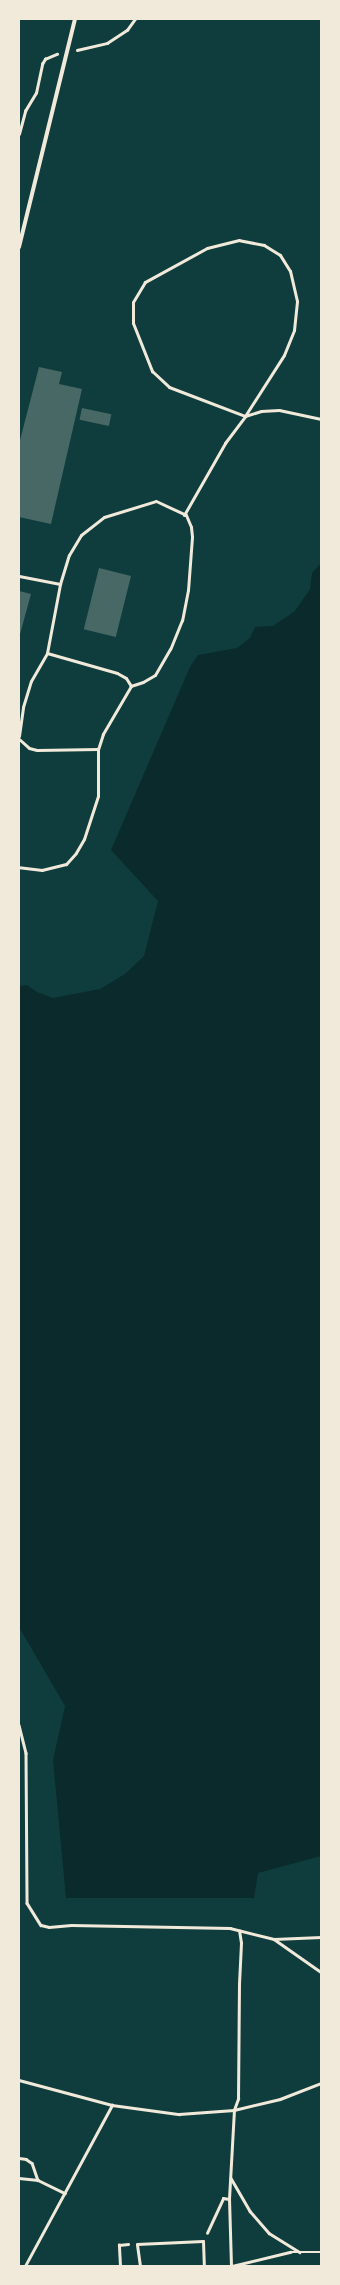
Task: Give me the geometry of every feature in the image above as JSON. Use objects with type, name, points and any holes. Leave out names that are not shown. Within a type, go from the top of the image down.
[{"type":"street","points":[[19,247],[76,19]]},
{"type":"lane","points":[[184,515],[225,443],[245,416],[284,355],[294,330],[297,301],[290,271],[280,255],[264,245],[239,240],[207,248],[145,282],[133,302],[133,322],[152,371],[169,387],[245,416],[261,411],[279,410],[321,419]]},
{"type":"lane","points":[[19,867],[31,870],[55,868],[66,864],[76,853],[90,822],[98,796],[98,749],[103,734],[131,686],[143,682],[155,675],[170,649],[182,620],[188,590],[192,527],[184,515],[156,502],[104,516],[81,535],[69,554],[60,584],[47,653],[32,681],[23,707],[19,737],[29,748],[37,750],[98,749]]},
{"type":"lane","points":[[19,576],[60,584]]},
{"type":"lane","points":[[47,653],[117,673],[126,678],[131,686]]},
{"type":"lane","points":[[140,2266],[137,2244],[203,2241],[204,2266]]},
{"type":"path","points":[[19,1725],[26,1753],[28,1903],[41,1925],[49,1927],[72,1925],[230,1928],[274,1939],[321,1937]]},
{"type":"path","points":[[19,1734],[22,1738]]},
{"type":"path","points":[[239,1931],[241,1942],[239,1984],[238,2100],[234,2110],[229,2199],[231,2266],[290,2252],[321,2252]]},
{"type":"path","points":[[274,1939],[321,1972]]},
{"type":"path","points":[[19,2080],[112,2105],[179,2114],[234,2110],[280,2099],[321,2083]]},
{"type":"path","points":[[25,2266],[112,2105]]},
{"type":"path","points":[[19,2158],[26,2159],[32,2163],[38,2180]]},
{"type":"path","points":[[231,2177],[250,2211],[269,2233],[300,2252]]},
{"type":"path","points":[[19,2178],[38,2180],[64,2193]]},
{"type":"path","points":[[203,2241],[223,2198],[229,2199]]},
{"type":"path","points":[[120,2266],[119,2245],[137,2244]]},
{"type":"water","points":[[321,563],[321,1856],[258,1873],[254,1898],[66,1898],[53,1760],[65,1706],[19,1627],[19,986],[27,985],[37,992],[53,998],[100,989],[125,974],[144,956],[158,901],[111,850],[190,667],[198,655],[237,648],[250,638],[255,627],[273,626],[295,611],[310,589],[312,573]]},
{"type":"building","points":[[39,367],[62,372],[59,384],[82,389],[51,524],[19,517],[19,444]]},
{"type":"building","points":[[82,408],[111,414],[109,426],[80,420]]},
{"type":"building","points":[[99,568],[131,576],[116,637],[84,629]]},
{"type":"building","points":[[19,591],[31,594],[19,638]]}]
